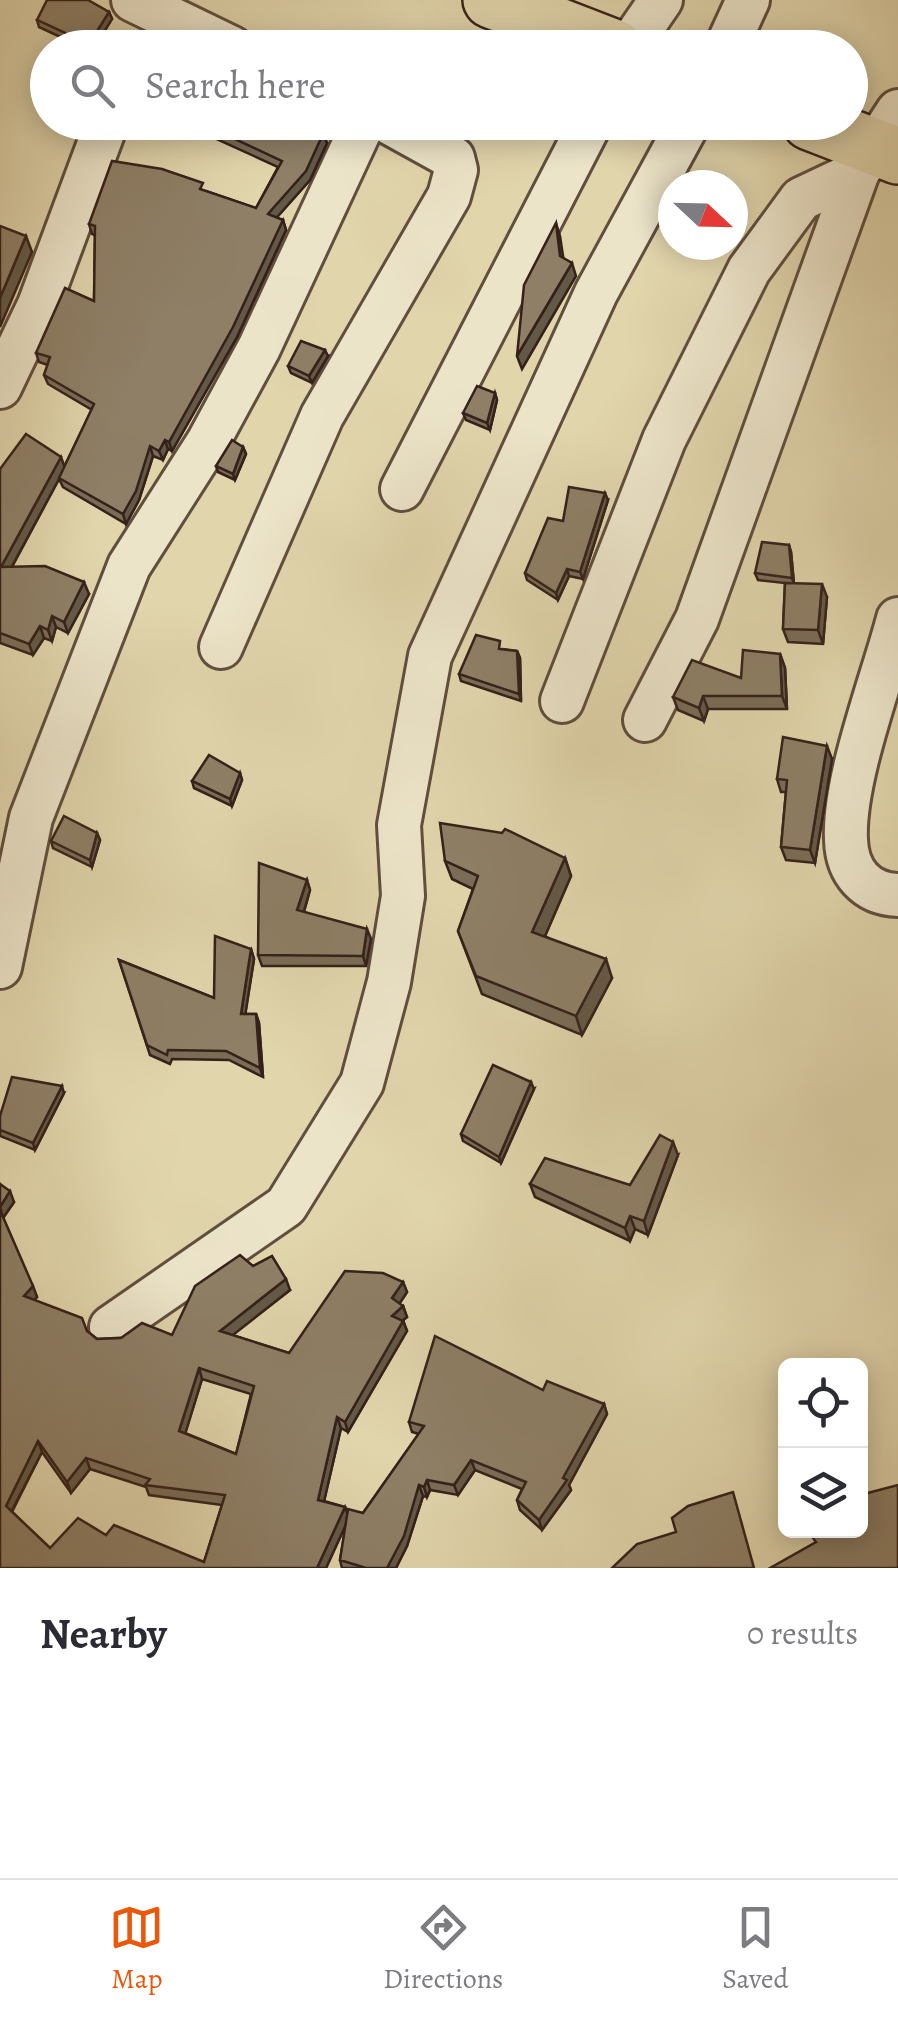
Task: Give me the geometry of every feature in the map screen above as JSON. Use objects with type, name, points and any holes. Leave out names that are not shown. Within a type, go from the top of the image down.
[{"type":"main road","points":[[491,0],[568,30]]},
{"type":"street","points":[[640,30],[661,0]]},
{"type":"street","points":[[734,30],[748,0]]},
{"type":"street","points":[[158,17],[189,30]]},
{"type":"street","points":[[0,387],[39,305],[99,140]]},
{"type":"street","points":[[0,967],[31,818],[129,566],[208,442],[259,348],[356,140]]},
{"type":"street","points":[[221,647],[322,416],[449,196],[456,170],[453,158],[420,140]]},
{"type":"street","points":[[402,489],[582,140]]},
{"type":"street","points":[[111,1327],[286,1206],[362,1083],[388,982],[403,896],[399,826],[430,656],[596,294],[679,140]]},
{"type":"street","points":[[562,701],[664,440],[750,270],[800,199],[882,147]]},
{"type":"street","points":[[646,720],[697,619],[882,147]]},
{"type":"street","points":[[898,620],[852,790],[846,841],[855,876],[873,892],[898,895]]},
{"type":"building","points":[[47,0],[88,0],[109,12],[98,30],[59,30],[37,20]]},
{"type":"building","points":[[237,140],[320,140],[306,171],[268,214],[283,220],[233,327],[169,442],[165,440],[159,451],[150,446],[136,491],[123,514],[59,478],[94,404],[44,375],[50,357],[36,353],[65,288],[94,301],[95,226],[89,224],[112,161],[162,169],[203,183],[200,189],[256,208],[282,161]]},
{"type":"building","points":[[556,223],[560,256],[572,263],[517,356],[524,285]]},
{"type":"building","points":[[0,226],[26,236],[0,298]]},
{"type":"building","points":[[301,341],[325,350],[309,376],[288,366]]},
{"type":"building","points":[[477,386],[495,393],[487,423],[463,413]]},
{"type":"building","points":[[26,434],[61,457],[1,567],[45,566],[84,582],[64,622],[52,616],[48,630],[40,626],[29,644],[0,633],[0,469]]},
{"type":"building","points":[[232,440],[243,447],[233,474],[216,466]]},
{"type":"building","points":[[569,487],[605,493],[580,572],[567,569],[556,593],[525,573],[548,518],[563,521]]},
{"type":"building","points":[[762,542],[789,545],[792,578],[755,573]]},
{"type":"building","points":[[785,583],[822,584],[818,630],[783,629]]},
{"type":"building","points":[[476,635],[500,641],[499,649],[517,651],[519,694],[459,674]]},
{"type":"building","points":[[743,650],[780,654],[782,696],[703,696],[699,708],[673,697],[692,660],[741,678]]},
{"type":"building","points":[[783,737],[827,746],[810,850],[781,847],[787,780],[777,779]]},
{"type":"building","points":[[209,755],[240,773],[230,799],[192,781]]},
{"type":"building","points":[[64,816],[97,833],[90,860],[51,841]]},
{"type":"building","points":[[440,823],[502,833],[505,829],[565,858],[532,932],[606,959],[576,1016],[476,976],[458,931],[478,876],[445,861]]},
{"type":"building","points":[[259,863],[307,880],[297,910],[367,929],[363,956],[258,955]]},
{"type":"building","points":[[215,936],[251,949],[241,1014],[256,1014],[260,1068],[226,1051],[168,1050],[167,1055],[147,1045],[119,960],[214,998]]},
{"type":"building","points":[[493,1065],[531,1082],[499,1157],[461,1134]]},
{"type":"building","points":[[12,1077],[62,1086],[33,1143],[0,1130],[0,1116]]},
{"type":"building","points":[[660,1135],[673,1142],[644,1221],[630,1216],[625,1228],[530,1184],[545,1158],[630,1185]]},
{"type":"building","points":[[0,1184],[10,1191],[0,1207]]},
{"type":"building","points":[[0,1210],[33,1286],[24,1296],[82,1318],[87,1331],[97,1339],[121,1338],[142,1323],[172,1335],[195,1286],[240,1255],[253,1266],[272,1256],[286,1279],[220,1331],[289,1353],[345,1271],[383,1273],[403,1282],[392,1298],[403,1306],[392,1316],[403,1321],[345,1422],[337,1417],[318,1500],[345,1507],[317,1568],[0,1568]],"holes":[[[199,1368],[254,1386],[236,1454],[179,1431]],[[38,1441],[67,1482],[86,1458],[150,1479],[145,1485],[225,1495],[204,1562],[114,1525],[106,1535],[78,1518],[50,1548],[6,1506]]]},
{"type":"building","points":[[435,1336],[543,1390],[547,1381],[604,1404],[563,1478],[567,1480],[539,1520],[517,1500],[526,1482],[471,1460],[454,1485],[427,1480],[424,1487],[419,1485],[404,1536],[387,1568],[366,1568],[340,1560],[348,1509],[363,1513],[424,1426],[409,1422]]},
{"type":"building","points":[[898,1485],[898,1568],[770,1568],[816,1542],[813,1538],[868,1538],[868,1493]]},
{"type":"building","points":[[733,1492],[754,1568],[612,1568],[637,1544],[676,1532],[672,1518],[688,1506]]}]
